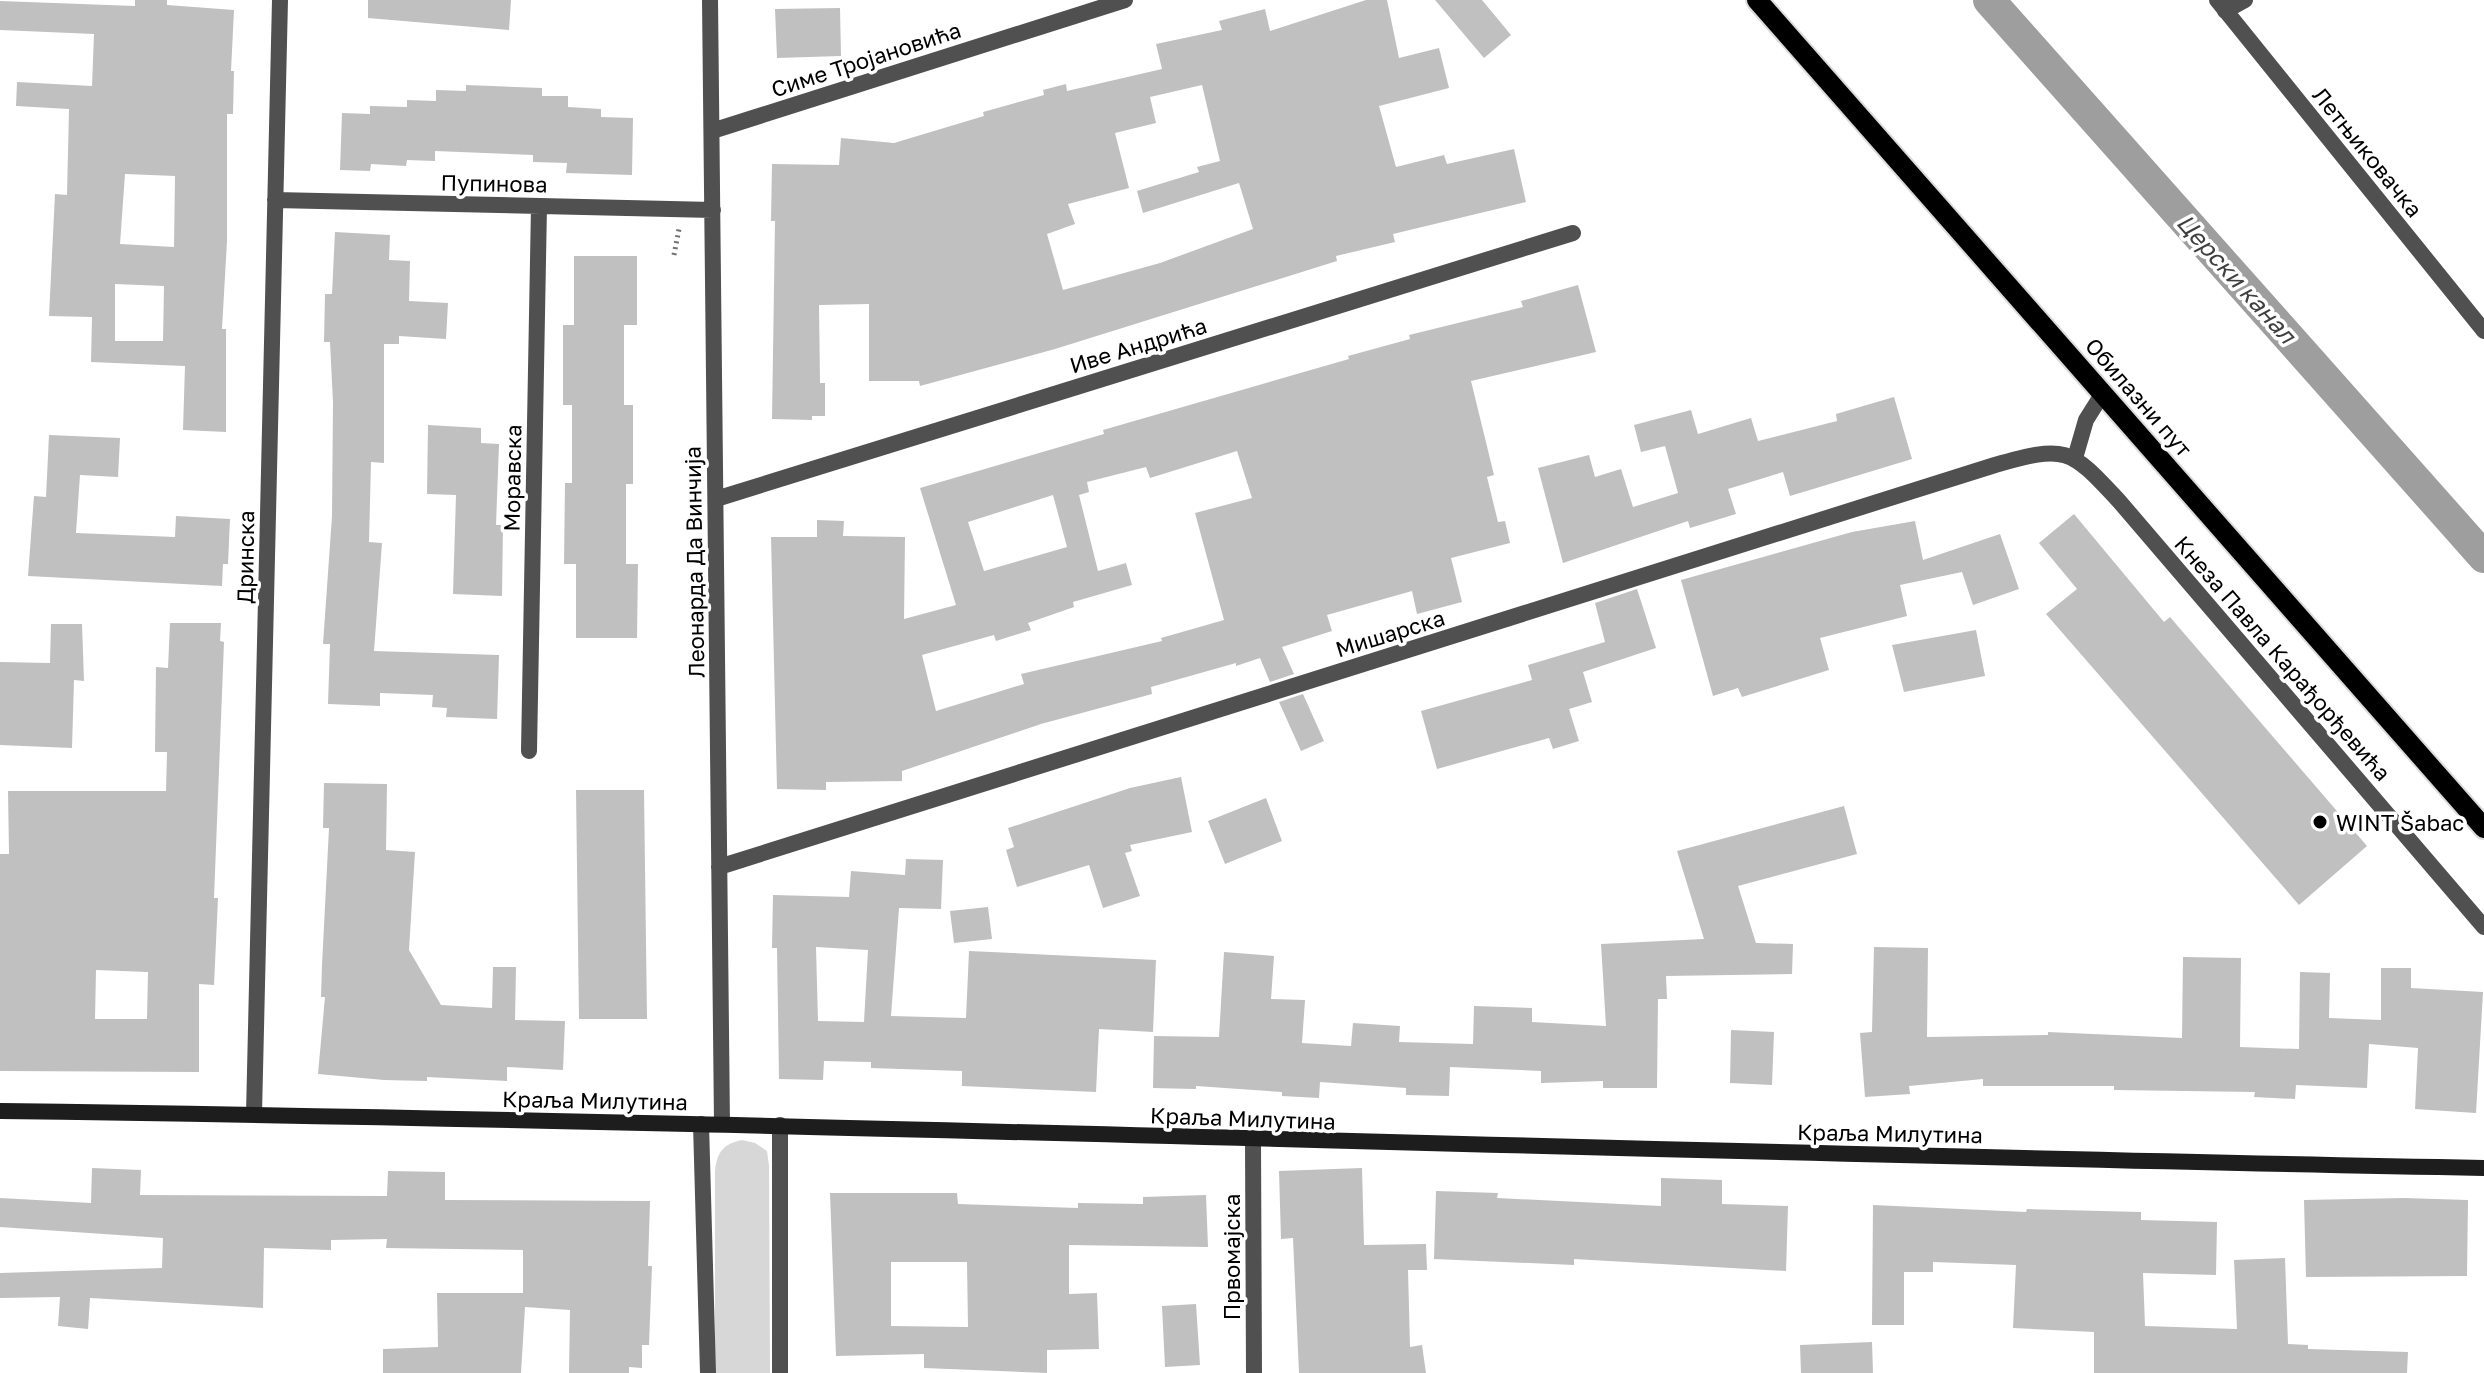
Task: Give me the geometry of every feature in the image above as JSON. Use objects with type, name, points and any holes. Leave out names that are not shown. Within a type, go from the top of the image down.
[{"type":"main road","name":"Обилазни пут","points":[[1757,0],[2484,828]]},
{"type":"main road","name":"Краља Милутина","points":[[0,1111],[780,1125],[1253,1141],[2484,1168]]},
{"type":"street","name":"Дринска","points":[[254,1114],[280,0]]},
{"type":"street","name":"Леонарда Да Винчија","points":[[710,0],[722,1124]]},
{"type":"street","name":"Симе Тројановића","points":[[712,131],[1125,0]]},
{"type":"street","points":[[2221,5],[2245,0]]},
{"type":"street","name":"Летњиковачка","points":[[2221,5],[2484,331]]},
{"type":"street","name":"Пупинова","points":[[275,200],[713,210]]},
{"type":"street","name":"Моравска","points":[[529,751],[539,206]]},
{"type":"street","name":"Иве Андрића","points":[[716,499],[1573,233]]},
{"type":"street","points":[[2075,458],[2086,420],[2103,393]]},
{"type":"street","name":"Мишарска","points":[[719,867],[1995,465],[2054,451],[2075,458]]},
{"type":"street","name":"Кнеза Павла Карађорђевића","points":[[2075,458],[2119,501],[2484,927]]},
{"type":"street","points":[[701,1124],[708,1373]]},
{"type":"street","points":[[780,1125],[780,1373]]},
{"type":"street","name":"Првомајска","points":[[1253,1141],[1254,1373]]},
{"type":"shaded area","points":[[742,1140],[755,1143],[767,1151],[769,1166],[770,1373],[715,1373],[715,1171],[722,1150]]},
{"type":"building","points":[[135,0],[167,0],[167,5],[234,10],[231,71],[234,71],[233,114],[227,114],[227,241],[222,329],[226,329],[226,432],[183,430],[185,366],[91,362],[92,317],[49,316],[55,194],[67,195],[69,109],[16,106],[17,82],[92,86],[94,34],[0,30],[0,1],[135,6]],"holes":[[[125,174],[175,176],[174,247],[120,244]],[[115,284],[164,286],[163,341],[115,341]]]},
{"type":"building","points":[[368,0],[511,0],[509,30],[368,18]]},
{"type":"building","points":[[1366,0],[1387,0],[1399,58],[1439,48],[1449,88],[1379,106],[1396,167],[1444,155],[1447,164],[1514,149],[1526,202],[1393,234],[1395,242],[1336,256],[1337,261],[1055,349],[920,386],[919,381],[869,381],[869,304],[819,305],[820,383],[825,383],[825,416],[812,416],[812,420],[772,419],[775,221],[771,221],[772,164],[839,165],[841,138],[894,143],[984,116],[983,112],[1044,95],[1043,90],[1066,84],[1067,91],[1162,69],[1156,44],[1222,30],[1219,21],[1265,9],[1270,31]],"holes":[[[1202,85],[1220,161],[1197,167],[1199,172],[1137,191],[1143,213],[1239,183],[1253,229],[1160,263],[1063,290],[1047,234],[1075,224],[1068,204],[1129,188],[1115,133],[1156,123],[1150,97]]]},
{"type":"building","points":[[1435,0],[1482,0],[1511,35],[1484,58]]},
{"type":"building","points":[[840,8],[841,56],[777,58],[775,9]]},
{"type":"building","points":[[466,85],[542,88],[542,96],[568,96],[568,107],[601,109],[601,117],[633,118],[632,175],[566,173],[567,163],[533,162],[533,155],[435,151],[435,161],[407,160],[406,166],[371,164],[370,171],[340,170],[342,113],[370,114],[370,106],[407,107],[407,100],[436,101],[436,90],[466,91]]},
{"type":"building","points":[[335,232],[390,235],[389,260],[410,261],[409,301],[448,303],[446,339],[399,336],[399,344],[384,344],[384,463],[371,462],[369,542],[382,543],[374,651],[499,655],[497,719],[446,717],[447,708],[432,707],[433,695],[380,693],[380,706],[328,704],[330,644],[323,644],[332,516],[333,403],[330,342],[324,342],[325,294],[332,294]]},
{"type":"building","points":[[574,256],[637,256],[637,325],[624,325],[624,405],[633,405],[633,484],[626,484],[626,564],[638,564],[637,638],[576,638],[576,564],[564,564],[565,483],[572,483],[572,405],[563,405],[563,325],[574,325]]},
{"type":"building","points":[[1578,285],[1596,352],[1471,381],[1494,475],[1487,477],[1498,522],[1505,521],[1510,543],[1451,558],[1462,602],[1417,614],[1412,591],[1327,615],[1332,631],[1282,647],[1294,674],[1270,682],[1260,658],[1236,666],[1236,663],[1151,687],[1152,694],[1041,724],[902,771],[902,781],[826,782],[826,790],[777,789],[771,537],[817,537],[817,520],[844,521],[843,536],[905,537],[904,619],[956,605],[920,488],[1104,434],[1103,430],[1349,359],[1348,356],[1410,339],[1409,335],[1523,307],[1521,301]],"holes":[[[1237,451],[1252,498],[1195,513],[1224,620],[1161,638],[1162,641],[1021,674],[1024,684],[936,711],[922,655],[994,635],[996,641],[1031,630],[1028,623],[1074,607],[1073,602],[1132,585],[1126,563],[1098,571],[1079,495],[1089,492],[1087,482],[1146,467],[1150,478]],[[1053,495],[1067,547],[984,571],[968,522]]]},
{"type":"building","points":[[1894,397],[1912,459],[1790,496],[1783,472],[1728,489],[1736,514],[1690,528],[1688,521],[1563,563],[1538,468],[1589,455],[1595,477],[1621,469],[1633,507],[1678,493],[1665,446],[1641,452],[1634,425],[1691,410],[1698,434],[1751,418],[1758,441],[1837,421],[1836,414]]},
{"type":"building","points":[[428,425],[481,428],[481,443],[499,444],[496,525],[503,525],[502,596],[453,594],[456,495],[427,494]]},
{"type":"building","points":[[49,435],[120,438],[118,477],[80,475],[76,533],[175,537],[176,516],[230,519],[228,564],[223,564],[222,586],[28,576],[34,496],[46,497]]},
{"type":"building","points":[[2074,514],[2164,622],[2170,617],[2367,846],[2299,905],[2046,614],[2077,589],[2039,543]]},
{"type":"building","points":[[1915,521],[1923,560],[2000,534],[2019,589],[1973,605],[1962,572],[1900,585],[1907,616],[1820,638],[1829,670],[1742,697],[1738,688],[1713,696],[1681,580],[1852,532]]},
{"type":"building","points":[[1637,589],[1656,648],[1583,672],[1592,702],[1569,709],[1579,741],[1553,749],[1549,738],[1437,769],[1421,711],[1532,680],[1528,665],[1605,642],[1595,603]]},
{"type":"building","points":[[170,623],[221,623],[220,641],[224,642],[214,898],[218,898],[214,985],[199,984],[199,1072],[0,1071],[0,854],[9,854],[8,791],[166,791],[167,752],[155,752],[156,667],[168,668]],"holes":[[[96,970],[148,972],[147,1019],[95,1019]]]},
{"type":"building","points":[[51,624],[82,624],[84,681],[74,680],[72,748],[0,745],[0,662],[50,663]]},
{"type":"building","points":[[1976,630],[1985,676],[1904,692],[1892,645]]},
{"type":"building","points":[[1303,694],[1324,741],[1301,751],[1279,702]]},
{"type":"building","points":[[1181,777],[1192,832],[1130,845],[1132,851],[1125,853],[1140,896],[1103,908],[1089,865],[1017,887],[1006,850],[1014,847],[1008,828],[1130,788]]},
{"type":"building","points":[[324,783],[387,784],[386,850],[415,852],[409,950],[441,1005],[492,1008],[493,967],[516,967],[515,1020],[565,1021],[563,1070],[507,1067],[507,1081],[427,1077],[427,1081],[384,1080],[318,1074],[325,997],[321,997],[329,828],[323,828]]},
{"type":"building","points":[[576,790],[644,790],[647,1019],[579,1019]]},
{"type":"building","points":[[1266,798],[1282,841],[1225,864],[1208,821]]},
{"type":"building","points":[[1844,806],[1857,854],[1738,886],[1756,943],[1793,944],[1792,974],[1666,976],[1667,999],[1658,999],[1657,1088],[1603,1088],[1603,1081],[1541,1083],[1541,1071],[1450,1067],[1449,1096],[1406,1095],[1406,1088],[1320,1082],[1319,1098],[1196,1086],[1196,1089],[1153,1088],[1154,1036],[1219,1037],[1224,952],[1274,956],[1271,999],[1305,1000],[1302,1043],[1351,1046],[1353,1023],[1400,1026],[1399,1042],[1473,1044],[1474,1006],[1532,1008],[1532,1022],[1606,1026],[1601,944],[1704,939],[1677,851]]},
{"type":"building","points":[[906,859],[943,860],[941,909],[899,908],[891,1016],[966,1018],[969,951],[1156,960],[1153,1032],[1099,1029],[1096,1092],[962,1086],[962,1071],[871,1068],[871,1062],[824,1061],[823,1080],[779,1079],[777,948],[772,948],[773,895],[849,897],[851,871],[905,875]],"holes":[[[816,947],[868,950],[864,1022],[818,1021]]]},
{"type":"building","points":[[988,907],[992,939],[954,943],[950,911]]},
{"type":"building","points":[[1874,947],[1928,948],[1927,1037],[2048,1035],[2048,1032],[2182,1038],[2183,957],[2241,958],[2240,1047],[2299,1049],[2300,972],[2330,973],[2329,1018],[2381,1020],[2381,968],[2411,968],[2411,988],[2483,992],[2476,1113],[2415,1109],[2418,1048],[2369,1044],[2367,1088],[2296,1085],[2295,1099],[2254,1097],[2255,1092],[2114,1090],[2114,1086],[1983,1086],[1983,1079],[1909,1086],[1910,1094],[1865,1097],[1860,1033],[1872,1032]]},
{"type":"building","points":[[1731,1030],[1774,1032],[1772,1085],[1730,1083]]},
{"type":"building","points":[[92,1168],[141,1170],[140,1195],[387,1196],[388,1171],[445,1172],[445,1200],[650,1201],[648,1266],[652,1266],[649,1345],[642,1345],[642,1368],[629,1367],[629,1373],[569,1373],[570,1310],[525,1307],[521,1373],[383,1373],[383,1349],[438,1347],[437,1293],[523,1293],[523,1250],[386,1248],[387,1239],[331,1240],[331,1250],[264,1248],[263,1308],[90,1298],[88,1329],[58,1326],[60,1297],[0,1298],[0,1273],[162,1268],[163,1238],[0,1227],[0,1198],[91,1203]]},
{"type":"building","points":[[1362,1168],[1364,1245],[1426,1244],[1427,1270],[1408,1270],[1410,1347],[1422,1345],[1426,1373],[1299,1373],[1293,1238],[1281,1239],[1279,1171]]},
{"type":"building","points":[[1661,1178],[1722,1180],[1722,1204],[1788,1206],[1786,1271],[1574,1259],[1574,1265],[1434,1259],[1436,1191],[1498,1193],[1497,1198],[1661,1206]]},
{"type":"building","points":[[830,1193],[957,1193],[958,1204],[1078,1208],[1078,1203],[1143,1204],[1143,1197],[1206,1195],[1208,1247],[1069,1245],[1069,1294],[1097,1293],[1099,1349],[1047,1350],[1047,1373],[924,1368],[924,1354],[836,1356]],"holes":[[[891,1262],[967,1262],[968,1327],[891,1326]]]},
{"type":"building","points":[[2304,1200],[2468,1200],[2467,1276],[2306,1277]]},
{"type":"building","points":[[1873,1205],[2026,1212],[2027,1209],[2141,1212],[2141,1220],[2217,1222],[2216,1275],[2143,1273],[2145,1326],[2237,1329],[2234,1260],[2285,1258],[2288,1344],[2308,1345],[2308,1349],[2408,1352],[2407,1373],[2094,1373],[2094,1332],[2013,1328],[2016,1265],[1933,1262],[1933,1272],[1904,1272],[1904,1325],[1872,1325]]},
{"type":"building","points":[[1196,1304],[1200,1365],[1165,1367],[1162,1306]]},
{"type":"building","points":[[1872,1342],[1873,1373],[1801,1373],[1800,1345]]},
{"type":"waterway","name":"Церски канал","points":[[1989,0],[2484,557]]},
{"type":"place","name":"WINT Šabac","points":[[2320,822]]}]
